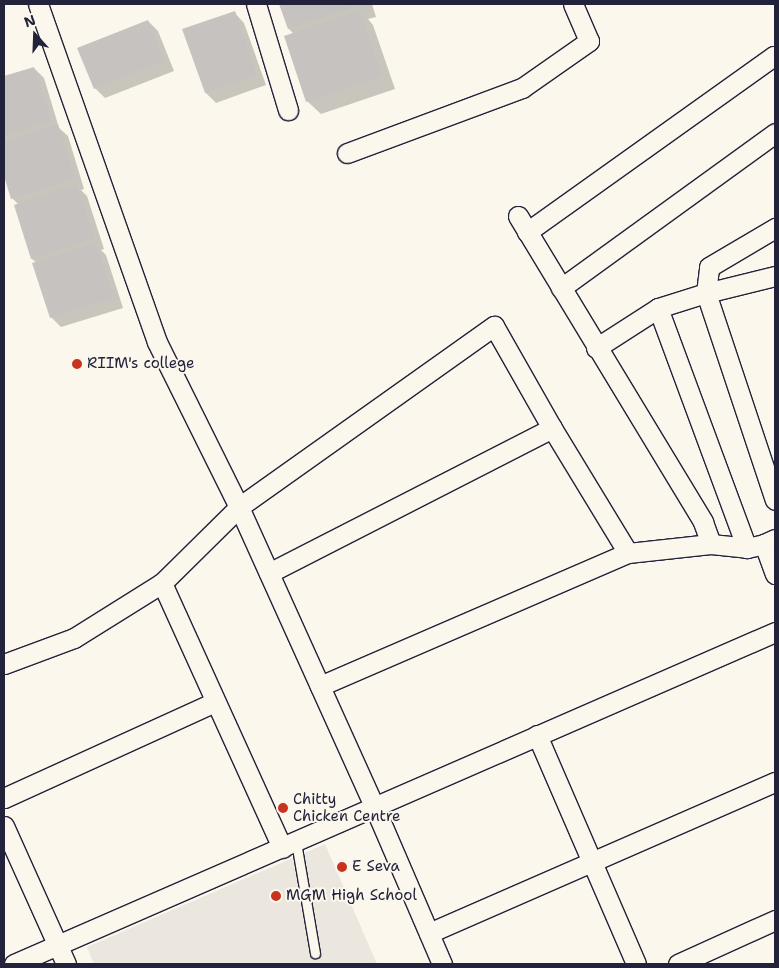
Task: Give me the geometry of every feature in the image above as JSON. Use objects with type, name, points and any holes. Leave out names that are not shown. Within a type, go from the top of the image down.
[{"type":"street","points":[[38,4],[157,342],[239,507],[374,806],[442,964]]},
{"type":"street","points":[[256,4],[288,110]]},
{"type":"street","points":[[347,153],[522,88],[589,41],[573,4]]},
{"type":"street","points":[[711,544],[703,522],[522,224],[775,56]]},
{"type":"street","points":[[561,288],[775,133]]},
{"type":"street","points":[[775,228],[710,267],[706,293],[775,500]]},
{"type":"street","points":[[596,348],[658,308],[706,293],[775,276]]},
{"type":"street","points":[[658,308],[775,574]]},
{"type":"street","points":[[4,664],[74,638],[162,583],[239,507],[494,326],[552,428],[628,553]]},
{"type":"street","points":[[269,573],[552,428]]},
{"type":"street","points":[[320,686],[628,553],[711,544],[762,544]]},
{"type":"street","points":[[162,583],[215,702],[289,845]]},
{"type":"street","points":[[14,964],[775,632]]},
{"type":"street","points":[[4,798],[215,702]]},
{"type":"street","points":[[537,735],[636,964]]},
{"type":"street","points":[[429,933],[775,782]]},
{"type":"street","points":[[4,826],[66,964]]},
{"type":"street","points":[[678,964],[775,920]]},
{"type":"lane","points":[[289,845],[315,953]]},
{"type":"shaded area","name":"MGM High School","points":[[325,844],[377,964],[94,964],[87,947]]},
{"type":"building","points":[[279,4],[362,4],[288,29]]},
{"type":"building","points":[[360,10],[382,76],[306,102],[284,36]]},
{"type":"building","points":[[235,11],[257,75],[205,93],[182,29]]},
{"type":"building","points":[[148,20],[164,61],[94,89],[77,48]]},
{"type":"building","points":[[34,67],[51,121],[4,136],[4,76]]},
{"type":"building","points":[[58,124],[75,179],[11,199],[4,176],[4,141]]},
{"type":"building","points":[[77,184],[95,239],[31,259],[14,205]]},
{"type":"building","points":[[96,243],[114,298],[50,318],[32,263]]},
{"type":"place","name":"RIIM's college","points":[[77,364]]},
{"type":"place","name":"Chitty Chicken Centre","points":[[283,808]]},
{"type":"place","name":"E Seva","points":[[342,867]]},
{"type":"place","name":"MGM High School","points":[[276,896]]}]
